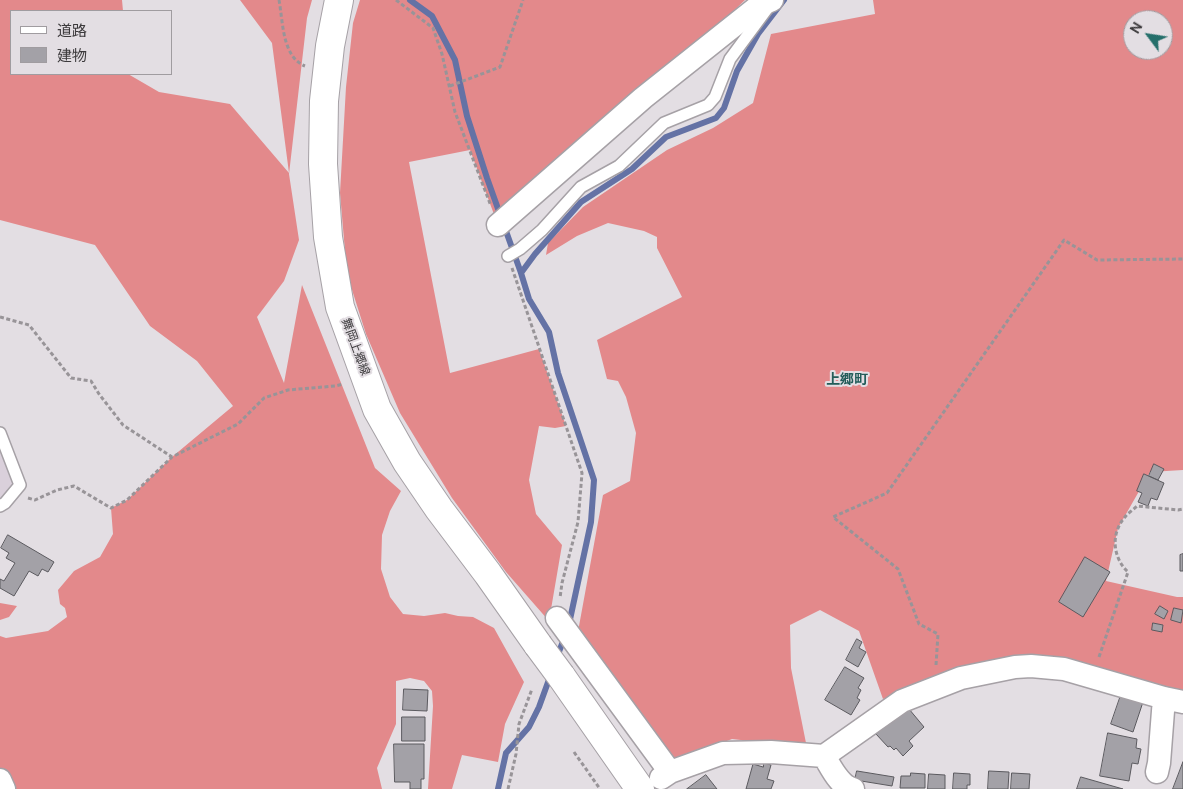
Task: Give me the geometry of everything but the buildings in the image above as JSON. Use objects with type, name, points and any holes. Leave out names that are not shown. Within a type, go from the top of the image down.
[{"type":"street","name":"舞岡上郷線","points":[[339,0],[330,46],[324,101],[323,164],[328,237],[340,307],[377,409],[407,462],[538,646],[561,676],[657,780]]},
{"type":"street","points":[[503,220],[643,98],[760,5],[773,0]]},
{"type":"street","points":[[558,619],[657,780],[723,753],[771,752],[824,756],[902,701],[935,690],[961,678],[1014,667],[1032,666],[1064,669],[1174,700],[1156,772]]},
{"type":"street","points":[[824,756],[837,776],[853,789]]},
{"type":"street","points":[[0,780],[4,789]]},
{"type":"lane","points":[[509,256],[542,230],[582,187],[619,166],[664,124],[708,105],[715,97],[730,59],[773,0]]},
{"type":"lane","points":[[0,433],[20,485],[5,503],[0,506]]},
{"type":"path","points":[[279,0],[290,54],[299,64],[326,74]]},
{"type":"path","points":[[396,0],[433,28],[442,54],[455,112],[503,220]]},
{"type":"path","points":[[450,86],[500,67],[523,0]]},
{"type":"path","points":[[935,690],[938,634],[919,624],[898,569],[833,517],[888,493],[1064,240],[1097,260],[1183,259]]},
{"type":"path","points":[[509,256],[582,473],[578,522],[562,583],[558,619]]},
{"type":"path","points":[[0,318],[29,325],[71,378],[92,381],[99,394],[122,425],[172,456]]},
{"type":"path","points":[[13,494],[35,500],[57,490],[74,486],[111,508],[127,500],[172,456],[238,424],[264,398],[288,390],[335,386],[366,378]]},
{"type":"path","points":[[1092,677],[1128,572],[1121,566],[1117,558],[1115,546],[1115,535],[1124,518],[1137,506],[1183,509]]},
{"type":"path","points":[[508,789],[516,754],[519,724],[532,689]]},
{"type":"path","points":[[574,752],[600,789]]},
{"type":"shaded area","points":[[0,0],[122,0],[123,10],[10,10],[10,75],[130,75],[159,92],[230,104],[289,173],[272,43],[240,0],[312,0],[307,18],[289,174],[299,240],[284,281],[257,317],[284,383],[302,285],[375,468],[401,491],[390,511],[382,535],[381,569],[390,597],[403,614],[424,616],[445,613],[473,617],[494,628],[524,682],[505,724],[498,762],[462,755],[452,789],[428,789],[433,706],[432,691],[424,681],[410,678],[396,681],[396,724],[377,768],[382,789],[0,789],[0,636],[6,638],[48,631],[67,617],[65,608],[60,604],[58,590],[74,571],[100,557],[113,534],[111,508],[127,500],[172,457],[233,406],[197,361],[150,326],[95,245],[0,220]]},
{"type":"shaded area","points":[[360,0],[745,0],[643,98],[498,225],[470,150],[409,162],[450,373],[539,349],[566,426],[555,428],[539,426],[529,480],[536,514],[562,545],[549,621],[506,572],[452,498],[400,413],[366,334],[347,274],[340,193],[346,87],[353,23]]},
{"type":"shaded area","points":[[873,0],[1183,0],[1183,470],[1150,472],[1118,528],[1106,581],[1183,597],[1183,701],[989,662],[883,699],[859,631],[820,610],[790,625],[791,668],[806,743],[794,746],[732,739],[678,760],[660,752],[577,637],[603,495],[630,481],[636,433],[626,397],[618,381],[607,379],[597,340],[682,297],[657,248],[657,237],[644,231],[608,223],[577,236],[546,255],[548,243],[583,207],[667,150],[713,128],[753,103],[771,34],[875,14]]},
{"type":"shaded area","points":[[0,433],[20,485],[0,506]]},
{"type":"shaded area","points":[[0,603],[17,606],[9,617],[0,620]]},
{"type":"waterway","points":[[410,0],[432,16],[455,60],[467,116],[521,273]]},
{"type":"waterway","points":[[569,624],[591,522],[594,480],[558,373],[549,332],[529,299],[521,273],[535,254],[581,202],[632,169],[666,137],[716,118],[724,108],[737,71],[758,34],[784,0]]},
{"type":"waterway","points":[[557,657],[565,636]]},
{"type":"waterway","points":[[498,789],[506,753],[529,727],[539,707],[551,674]]},
{"type":"district","name":"上郷町","points":[[847,380]]}]
